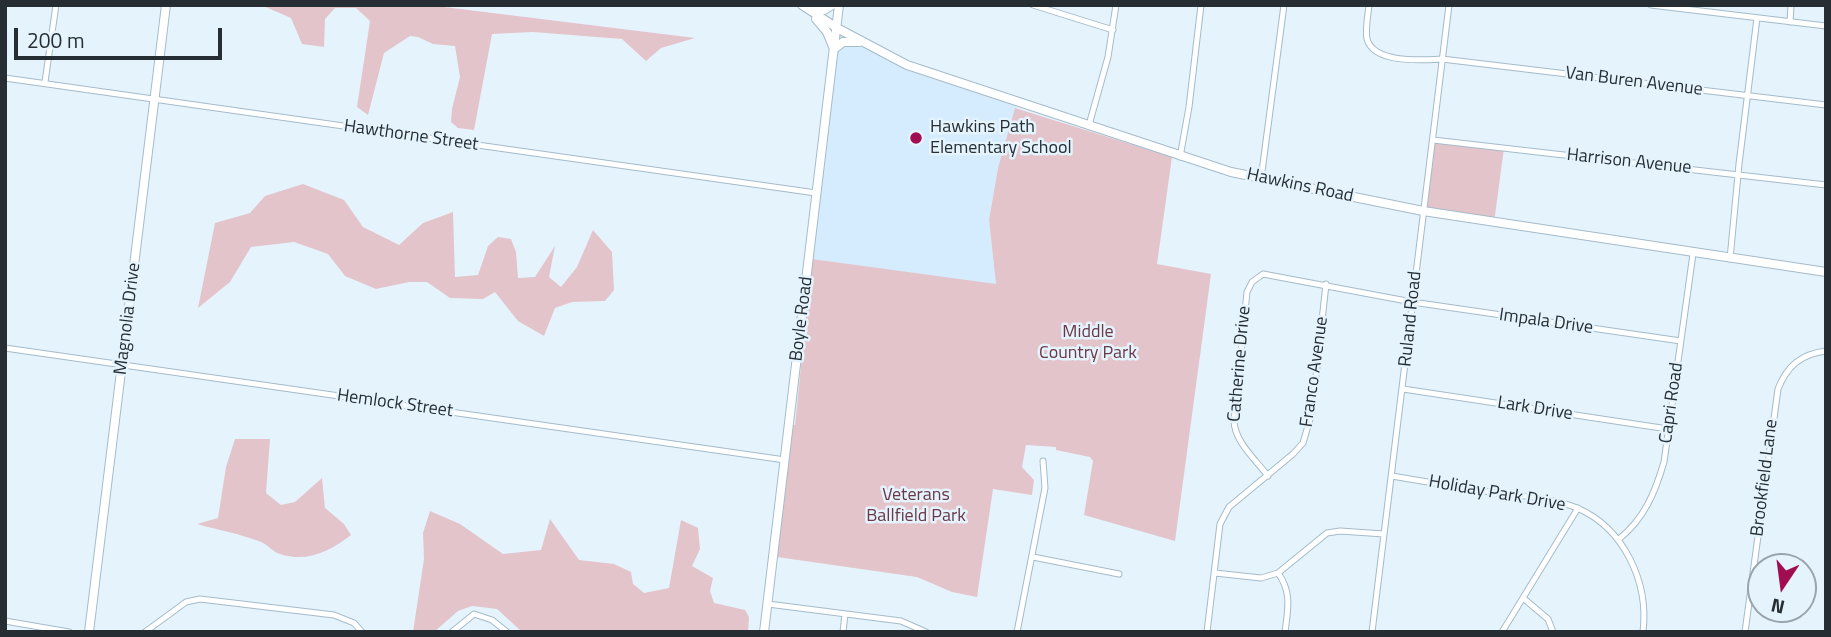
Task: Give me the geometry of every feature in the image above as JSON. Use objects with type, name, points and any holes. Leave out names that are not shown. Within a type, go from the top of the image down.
[{"type":"street","points":[[45,82],[56,5]]},
{"type":"street","name":"Magnolia Drive","points":[[89,632],[166,5]]},
{"type":"street","points":[[805,7],[824,10],[832,5]]},
{"type":"street","name":"Boyle Road","points":[[764,632],[839,5]]},
{"type":"street","points":[[1033,5],[1113,30]]},
{"type":"street","points":[[1089,125],[1108,57],[1116,5]]},
{"type":"street","points":[[1181,157],[1201,5]]},
{"type":"street","points":[[1261,179],[1284,5]]},
{"type":"street","name":"Van Buren Avenue","points":[[1369,5],[1368,40],[1374,51],[1383,55],[1442,59],[1826,105]]},
{"type":"street","name":"Ruland Road","points":[[1372,632],[1449,5]]},
{"type":"street","points":[[1651,5],[1826,26]]},
{"type":"street","points":[[1790,22],[1791,5]]},
{"type":"street","points":[[805,7],[827,32],[834,49],[844,42],[864,42]]},
{"type":"street","name":"Hawkins Road","points":[[805,7],[837,28],[907,65],[1181,157],[1261,179],[1423,211],[1692,254],[1826,272]]},
{"type":"street","points":[[1730,259],[1757,18]]},
{"type":"street","name":"Hawthorne Street","points":[[5,78],[817,193]]},
{"type":"street","name":"Harrison Avenue","points":[[1433,140],[1826,185]]},
{"type":"street","name":"Capri Road","points":[[1619,539],[1634,527],[1653,495],[1664,462],[1692,254]]},
{"type":"street","name":"Catherine Drive","points":[[1268,475],[1234,429],[1247,292],[1252,282],[1263,274],[1412,302]]},
{"type":"street","name":"Franco Avenue","points":[[1207,632],[1220,524],[1224,515],[1229,507],[1293,454],[1303,443],[1310,423],[1326,284]]},
{"type":"street","name":"Impala Drive","points":[[1412,302],[1681,341]]},
{"type":"street","name":"Hemlock Street","points":[[5,348],[785,460]]},
{"type":"street","name":"Brookfield Lane","points":[[1745,632],[1778,389],[1783,377],[1798,361],[1809,353],[1826,351]]},
{"type":"street","name":"Lark Drive","points":[[1403,389],[1668,429]]},
{"type":"street","points":[[1017,632],[1045,488],[1043,461]]},
{"type":"street","name":"Holiday Park Drive","points":[[1392,476],[1549,500],[1577,508],[1600,522],[1619,539],[1632,562],[1644,605],[1643,632]]},
{"type":"street","points":[[1502,632],[1577,508]]},
{"type":"street","points":[[1214,573],[1261,578],[1278,573],[1327,533],[1340,531],[1384,534]]},
{"type":"street","points":[[1033,557],[1119,574]]},
{"type":"street","points":[[1278,573],[1286,584],[1289,596],[1285,632]]},
{"type":"street","points":[[1523,598],[1548,619],[1553,632]]},
{"type":"street","points":[[145,632],[154,629],[186,602],[200,599],[334,615],[354,623],[362,632]]},
{"type":"street","points":[[768,604],[901,621],[925,632]]},
{"type":"street","points":[[452,632],[474,614],[492,620],[506,632]]},
{"type":"street","points":[[843,632],[845,614]]},
{"type":"street","points":[[5,621],[69,632]]},
{"type":"shaded area","name":"Hawkins Path Elementary School","points":[[839,33],[1016,105],[998,168],[989,220],[996,285],[812,259]]},
{"type":"green space","points":[[261,5],[428,5],[695,38],[661,48],[646,61],[622,39],[533,32],[492,34],[474,130],[458,128],[451,122],[460,77],[455,46],[433,44],[410,36],[384,53],[368,115],[357,107],[370,21],[356,8],[335,8],[325,19],[324,47],[302,44],[291,18]]},
{"type":"green space","name":"Middle Country Park","points":[[1015,108],[1172,157],[1157,264],[1211,274],[1175,541],[1084,515],[1093,461],[1090,457],[1056,450],[1056,447],[1026,445],[1022,467],[1034,480],[1032,495],[993,489],[977,597],[952,592],[917,577],[777,557],[791,425],[795,425],[812,259],[996,284],[989,220],[998,168]]},
{"type":"green space","points":[[1433,140],[1504,148],[1494,223],[1423,211]]},
{"type":"green space","points":[[303,184],[344,200],[363,227],[399,245],[423,223],[453,212],[455,277],[478,275],[488,246],[498,237],[511,239],[516,252],[518,278],[535,277],[555,246],[549,277],[561,287],[577,267],[593,230],[612,252],[614,290],[605,301],[572,302],[555,308],[544,336],[518,321],[495,292],[483,299],[450,298],[427,282],[409,282],[376,289],[345,276],[328,254],[294,242],[251,247],[230,282],[198,308],[215,223],[250,213],[265,196]]},
{"type":"green space","points":[[235,439],[270,439],[266,493],[281,505],[295,502],[322,478],[325,508],[344,524],[351,535],[318,554],[300,557],[277,553],[253,539],[197,524],[218,518],[226,467]]},
{"type":"green space","points":[[430,511],[460,524],[503,554],[541,550],[550,519],[579,560],[614,564],[631,572],[633,584],[644,593],[669,588],[681,520],[698,528],[700,549],[692,566],[713,578],[710,591],[714,603],[745,610],[749,617],[748,632],[522,632],[497,609],[472,606],[458,611],[434,632],[413,632],[424,559],[423,533]]},
{"type":"place","name":"Hawkins Path Elementary School","points":[[916,138]]},
{"type":"park label","name":"Veterans Ballfield Park","points":[[916,506]]}]
